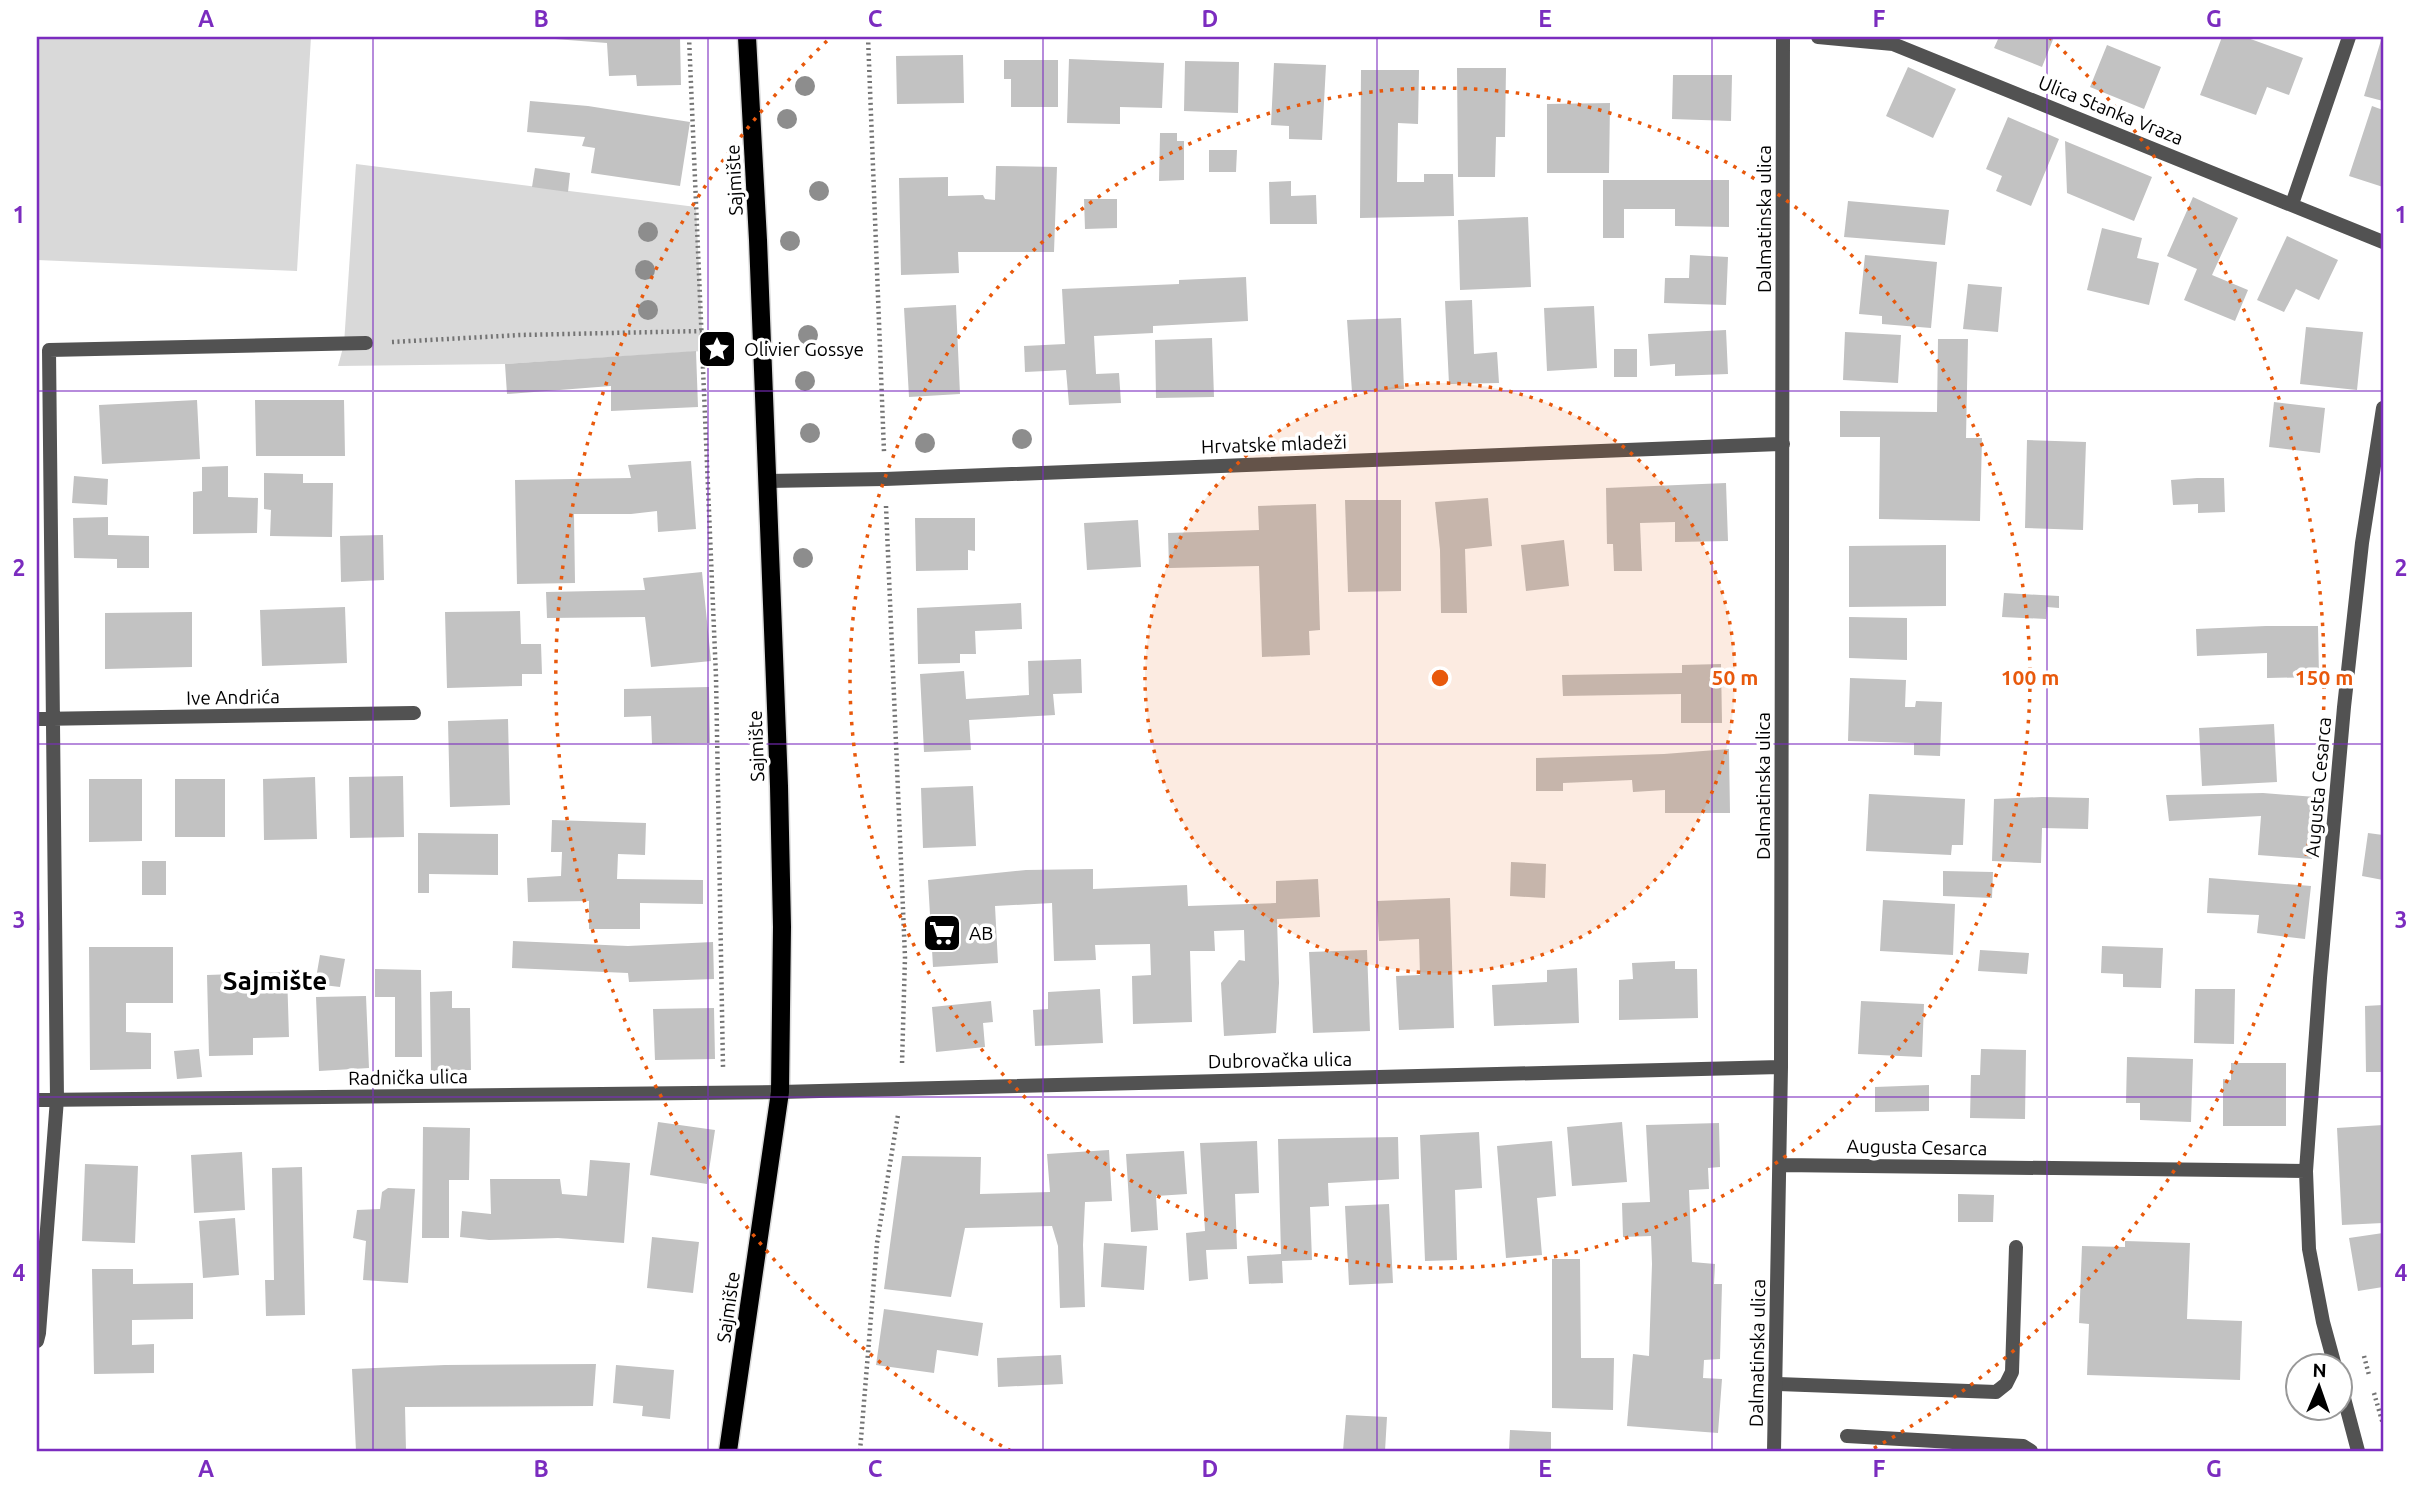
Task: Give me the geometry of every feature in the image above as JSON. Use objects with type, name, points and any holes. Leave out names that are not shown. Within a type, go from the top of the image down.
[{"type":"main road","name":"Sajmište","points":[[728,1451],[780,1092],[782,928],[758,240],[747,37]]},
{"type":"street","name":"Dalmatinska ulica","points":[[1774,1451],[1781,1067],[1783,37]]},
{"type":"street","name":"Ulica Stanka Vraza","points":[[1818,37],[1893,44],[2383,242]]},
{"type":"street","points":[[2292,204],[2349,37]]},
{"type":"street","points":[[37,1342],[57,1100],[53,719],[43,350],[366,343]]},
{"type":"street","name":"Augusta Cesarca","points":[[2331,1352],[2309,1249],[2306,1171],[2344,707],[2362,543],[2383,408]]},
{"type":"street","name":"Hrvatske mladeži","points":[[767,481],[885,479],[1783,444]]},
{"type":"street","name":"Ive Andrića","points":[[37,719],[414,713]]},
{"type":"street","name":"Dubrovačka ulica","points":[[780,1092],[1781,1067]]},
{"type":"street","name":"Radnička ulica","points":[[37,1100],[780,1092]]},
{"type":"street","name":"Augusta Cesarca","points":[[1780,1165],[2306,1171]]},
{"type":"street","points":[[1776,1384],[1996,1392],[2006,1384],[2012,1372],[2016,1247]]},
{"type":"street","points":[[2350,1422],[2357,1451]]},
{"type":"street","points":[[1846,1436],[2023,1446],[2031,1451]]},
{"type":"path","points":[[689,37],[716,677],[723,1093]]},
{"type":"path","points":[[860,1451],[877,1244],[902,1089],[905,957],[868,37]]},
{"type":"path","points":[[366,343],[520,335],[702,331]]},
{"type":"path","points":[[2362,1349],[2383,1424]]},
{"type":"shaded area","points":[[37,37],[311,37],[297,271],[37,260]]},
{"type":"shaded area","points":[[356,164],[696,207],[703,351],[505,364],[338,366],[344,344]]},
{"type":"building","points":[[555,37],[680,37],[681,85],[637,86],[636,75],[609,76],[607,43]]},
{"type":"building","points":[[1999,37],[2054,37],[2042,67],[1994,48]]},
{"type":"building","points":[[2222,37],[2245,37],[2303,58],[2289,95],[2267,87],[2256,115],[2200,95]]},
{"type":"building","points":[[2383,37],[2383,101],[2364,96]]},
{"type":"building","points":[[2107,45],[2161,67],[2144,109],[2090,87]]},
{"type":"building","points":[[963,55],[964,103],[897,104],[896,56]]},
{"type":"building","points":[[1069,59],[1164,63],[1162,108],[1120,107],[1120,124],[1067,123]]},
{"type":"building","points":[[1004,60],[1058,60],[1058,107],[1011,107],[1011,79],[1004,79]]},
{"type":"building","points":[[1185,61],[1239,62],[1238,113],[1184,111]]},
{"type":"building","points":[[1274,63],[1326,65],[1322,140],[1289,139],[1289,126],[1271,125]]},
{"type":"building","points":[[1908,67],[1956,89],[1933,138],[1886,116]]},
{"type":"building","points":[[1457,68],[1506,68],[1505,137],[1496,137],[1495,177],[1458,177]]},
{"type":"building","points":[[1361,70],[1419,70],[1418,124],[1398,123],[1397,182],[1424,182],[1424,174],[1453,174],[1454,216],[1360,218]]},
{"type":"building","points":[[1673,75],[1732,75],[1731,121],[1672,119]]},
{"type":"building","points":[[530,101],[588,106],[690,122],[680,186],[591,173],[595,148],[582,146],[585,137],[527,132]]},
{"type":"building","points":[[1610,103],[1609,173],[1547,173],[1547,104]]},
{"type":"building","points":[[2372,106],[2383,110],[2383,187],[2349,176]]},
{"type":"building","points":[[2008,117],[2059,139],[2031,206],[1996,191],[2002,176],[1986,169]]},
{"type":"building","points":[[1160,133],[1177,133],[1177,141],[1184,141],[1184,180],[1159,181]]},
{"type":"building","points":[[2065,141],[2152,177],[2134,221],[2067,193]]},
{"type":"building","points":[[1209,150],[1237,150],[1236,172],[1209,172]]},
{"type":"building","points":[[996,166],[1057,167],[1054,252],[958,252],[959,273],[901,275],[899,178],[948,177],[948,196],[983,195],[985,199],[995,200]]},
{"type":"building","points":[[535,168],[570,173],[568,192],[532,187]]},
{"type":"building","points":[[1603,180],[1729,180],[1729,227],[1675,226],[1675,209],[1624,209],[1624,238],[1603,238]]},
{"type":"building","points":[[1291,181],[1291,196],[1316,195],[1317,224],[1270,224],[1269,182]]},
{"type":"building","points":[[2193,197],[2238,218],[2212,275],[2248,290],[2235,321],[2184,300],[2197,269],[2167,256]]},
{"type":"building","points":[[1084,199],[1117,199],[1117,228],[1085,229]]},
{"type":"building","points":[[1848,201],[1949,210],[1945,245],[1844,237]]},
{"type":"building","points":[[1528,217],[1531,287],[1460,290],[1458,220]]},
{"type":"building","points":[[2102,228],[2142,238],[2137,258],[2159,263],[2149,305],[2087,290]]},
{"type":"building","points":[[2287,236],[2338,260],[2319,300],[2296,289],[2284,312],[2257,300]]},
{"type":"building","points":[[1690,255],[1728,257],[1726,305],[1664,303],[1665,278],[1689,278]]},
{"type":"building","points":[[1865,255],[1937,262],[1931,328],[1882,324],[1882,316],[1859,314]]},
{"type":"building","points":[[1246,277],[1248,321],[1153,326],[1153,333],[1094,336],[1096,374],[1119,373],[1121,403],[1069,405],[1066,370],[1025,372],[1024,346],[1065,344],[1062,289],[1179,284],[1179,280]]},
{"type":"building","points":[[1968,284],[2002,287],[1998,332],[1963,329]]},
{"type":"building","points":[[1472,300],[1474,354],[1497,352],[1499,383],[1449,384],[1445,301]]},
{"type":"building","points":[[956,305],[960,394],[909,397],[904,308]]},
{"type":"building","points":[[1594,306],[1597,368],[1547,371],[1544,308]]},
{"type":"building","points":[[1401,318],[1404,389],[1352,392],[1347,320]]},
{"type":"building","points":[[2306,327],[2363,332],[2357,390],[2300,384]]},
{"type":"building","points":[[1726,330],[1728,374],[1675,376],[1675,364],[1650,366],[1648,334]]},
{"type":"building","points":[[1845,332],[1901,335],[1898,383],[1843,380]]},
{"type":"building","points":[[1212,338],[1214,397],[1156,398],[1155,340]]},
{"type":"building","points":[[1938,339],[1968,339],[1966,438],[1982,438],[1980,521],[1879,519],[1880,437],[1840,437],[1840,411],[1937,412]]},
{"type":"building","points":[[1614,349],[1637,349],[1637,377],[1614,377]]},
{"type":"building","points":[[696,351],[698,407],[611,411],[611,386],[507,394],[505,364]]},
{"type":"building","points":[[197,400],[200,459],[102,464],[99,405]]},
{"type":"building","points":[[255,400],[344,400],[345,456],[256,456]]},
{"type":"building","points":[[2274,402],[2325,408],[2320,453],[2269,447]]},
{"type":"building","points":[[2027,440],[2086,442],[2083,530],[2025,528]]},
{"type":"building","points":[[691,461],[696,529],[658,532],[657,511],[574,514],[575,583],[517,584],[515,480],[631,478],[628,465]]},
{"type":"building","points":[[228,466],[228,497],[258,498],[257,533],[193,534],[193,492],[202,491],[202,467]]},
{"type":"building","points":[[264,473],[303,474],[303,483],[333,483],[332,537],[270,536],[271,510],[264,509]]},
{"type":"building","points":[[74,476],[108,479],[107,505],[72,503]]},
{"type":"building","points":[[2224,478],[2225,512],[2198,513],[2198,504],[2173,505],[2171,480]]},
{"type":"building","points":[[1726,483],[1728,541],[1675,542],[1675,522],[1640,523],[1642,571],[1614,571],[1613,544],[1607,544],[1606,488]]},
{"type":"building","points":[[1488,498],[1492,546],[1465,549],[1467,613],[1441,613],[1440,550],[1435,502]]},
{"type":"building","points":[[1345,500],[1401,500],[1401,591],[1348,592]]},
{"type":"building","points":[[1316,504],[1320,630],[1309,631],[1310,655],[1262,657],[1259,566],[1169,568],[1168,533],[1259,530],[1258,506]]},
{"type":"building","points":[[108,517],[108,535],[149,536],[149,568],[117,568],[117,559],[74,558],[73,518]]},
{"type":"building","points":[[915,518],[975,518],[975,551],[968,550],[968,570],[916,571]]},
{"type":"building","points":[[1138,520],[1141,567],[1087,570],[1084,523]]},
{"type":"building","points":[[383,535],[384,580],[341,582],[340,536]]},
{"type":"building","points":[[1564,540],[1569,586],[1526,591],[1521,545]]},
{"type":"building","points":[[1946,545],[1946,606],[1849,607],[1849,546]]},
{"type":"building","points":[[702,572],[711,661],[651,667],[645,617],[547,618],[546,592],[645,590],[643,578]]},
{"type":"building","points":[[2004,593],[2059,596],[2059,608],[2047,607],[2046,619],[2002,617]]},
{"type":"building","points":[[1021,603],[1022,629],[975,631],[976,654],[960,654],[960,663],[918,664],[917,608]]},
{"type":"building","points":[[345,607],[347,663],[262,666],[260,610]]},
{"type":"building","points":[[520,611],[521,644],[541,644],[542,674],[522,674],[522,686],[447,688],[445,612]]},
{"type":"building","points":[[192,612],[192,667],[105,669],[105,613]]},
{"type":"building","points":[[1849,617],[1907,618],[1907,660],[1849,658]]},
{"type":"building","points":[[2318,626],[2319,677],[2267,678],[2267,653],[2197,656],[2196,629]]},
{"type":"building","points":[[1081,659],[1082,693],[1053,694],[1055,715],[969,720],[971,750],[924,752],[920,674],[964,671],[966,699],[1029,695],[1028,661]]},
{"type":"building","points":[[1721,664],[1722,723],[1681,723],[1681,694],[1563,696],[1562,675],[1682,673],[1682,665]]},
{"type":"building","points":[[1850,678],[1906,680],[1905,707],[1915,707],[1916,701],[1942,702],[1940,756],[1914,755],[1914,743],[1848,741]]},
{"type":"building","points":[[709,687],[710,743],[652,744],[651,716],[624,717],[624,689]]},
{"type":"building","points":[[508,719],[510,805],[450,807],[448,721]]},
{"type":"building","points":[[2274,724],[2277,782],[2202,786],[2199,728]]},
{"type":"building","points":[[1729,749],[1730,813],[1665,813],[1665,790],[1633,792],[1632,780],[1563,783],[1563,791],[1536,791],[1536,758]]},
{"type":"building","points":[[403,776],[404,837],[350,838],[349,777]]},
{"type":"building","points":[[315,777],[317,839],[264,840],[263,779]]},
{"type":"building","points":[[89,779],[142,779],[142,841],[89,842]]},
{"type":"building","points":[[175,779],[225,779],[225,837],[175,837]]},
{"type":"building","points":[[973,786],[976,846],[923,848],[921,788]]},
{"type":"building","points":[[2263,793],[2316,797],[2312,859],[2258,855],[2261,816],[2169,821],[2166,795]]},
{"type":"building","points":[[1869,794],[1965,799],[1963,845],[1952,845],[1951,855],[1866,851]]},
{"type":"building","points":[[2089,798],[2088,829],[2042,828],[2041,863],[1992,861],[1994,799]]},
{"type":"building","points":[[552,820],[646,823],[645,855],[618,854],[617,879],[703,880],[703,904],[640,903],[640,929],[589,929],[589,901],[528,902],[527,878],[561,876],[562,852],[551,852]]},
{"type":"building","points":[[418,833],[498,834],[498,875],[429,874],[429,893],[418,893]]},
{"type":"building","points":[[2368,833],[2383,835],[2383,880],[2362,876]]},
{"type":"building","points":[[142,861],[166,861],[166,895],[142,895]]},
{"type":"building","points":[[1511,862],[1546,864],[1545,898],[1510,896]]},
{"type":"building","points":[[1093,869],[1093,889],[1187,885],[1188,906],[1276,903],[1276,881],[1318,879],[1320,917],[1277,919],[1279,983],[1276,1033],[1224,1036],[1221,983],[1239,960],[1245,961],[1244,930],[1214,931],[1215,951],[1190,951],[1192,1022],[1133,1024],[1132,976],[1151,975],[1150,944],[1095,945],[1096,960],[1054,961],[1052,903],[995,906],[998,963],[933,967],[928,880],[1026,870]]},
{"type":"building","points":[[1943,871],[1993,872],[1992,898],[1943,896]]},
{"type":"building","points":[[2209,878],[2311,886],[2305,939],[2257,933],[2259,915],[2207,913]]},
{"type":"building","points":[[1450,898],[1454,1028],[1399,1030],[1396,976],[1420,975],[1419,939],[1379,941],[1377,901]]},
{"type":"building","points":[[1883,900],[1955,904],[1953,955],[1880,951]]},
{"type":"building","points":[[39,905],[40,930],[37,930]]},
{"type":"building","points":[[513,941],[628,946],[713,942],[714,979],[629,982],[628,973],[512,968]]},
{"type":"building","points":[[2102,946],[2163,948],[2161,988],[2123,987],[2123,974],[2101,973]]},
{"type":"building","points":[[89,947],[173,947],[173,1003],[126,1003],[126,1032],[151,1033],[151,1069],[90,1070]]},
{"type":"building","points":[[1367,950],[1370,1031],[1313,1033],[1309,952]]},
{"type":"building","points":[[1980,950],[2029,953],[2027,974],[1978,971]]},
{"type":"building","points":[[320,955],[345,959],[340,987],[315,984]]},
{"type":"building","points":[[1675,961],[1675,969],[1697,969],[1698,1018],[1619,1020],[1619,980],[1633,979],[1632,963]]},
{"type":"building","points":[[1577,968],[1579,1023],[1494,1026],[1492,985],[1547,982],[1547,970]]},
{"type":"building","points":[[375,969],[421,970],[422,1057],[395,1057],[395,997],[375,997]]},
{"type":"building","points":[[287,972],[289,1037],[253,1038],[253,1055],[209,1056],[207,975]]},
{"type":"building","points":[[1100,989],[1103,1043],[1035,1046],[1033,1010],[1048,1009],[1048,992]]},
{"type":"building","points":[[2195,989],[2235,989],[2234,1044],[2194,1043]]},
{"type":"building","points":[[452,991],[452,1008],[470,1008],[471,1070],[431,1071],[430,992]]},
{"type":"building","points":[[366,996],[369,1068],[319,1071],[316,997]]},
{"type":"building","points":[[991,1001],[993,1022],[983,1023],[985,1047],[936,1052],[932,1007]]},
{"type":"building","points":[[1861,1001],[1924,1004],[1922,1057],[1858,1054]]},
{"type":"building","points":[[2383,1005],[2383,1072],[2366,1072],[2365,1006]]},
{"type":"building","points":[[714,1008],[715,1059],[655,1060],[653,1009]]},
{"type":"building","points":[[199,1049],[202,1077],[177,1079],[174,1051]]},
{"type":"building","points":[[1981,1049],[2026,1050],[2025,1119],[1970,1118],[1971,1075],[1980,1075]]},
{"type":"building","points":[[2127,1057],[2193,1059],[2191,1122],[2140,1120],[2140,1103],[2126,1103]]},
{"type":"building","points":[[2231,1063],[2286,1063],[2286,1126],[2223,1126],[2223,1079],[2231,1080]]},
{"type":"building","points":[[1929,1085],[1929,1111],[1875,1112],[1875,1087]]},
{"type":"building","points":[[658,1122],[715,1130],[707,1184],[650,1175]]},
{"type":"building","points":[[1622,1122],[1627,1182],[1572,1186],[1567,1127]]},
{"type":"building","points":[[1719,1123],[1720,1167],[1708,1168],[1709,1189],[1689,1190],[1692,1262],[1715,1264],[1714,1284],[1722,1284],[1720,1359],[1704,1360],[1703,1378],[1722,1379],[1718,1433],[1627,1426],[1633,1354],[1649,1356],[1652,1264],[1651,1236],[1623,1237],[1622,1203],[1650,1202],[1646,1125]]},
{"type":"building","points":[[2383,1125],[2383,1223],[2342,1225],[2337,1128]]},
{"type":"building","points":[[423,1127],[470,1128],[469,1180],[449,1180],[449,1238],[422,1238]]},
{"type":"building","points":[[1479,1132],[1482,1188],[1455,1190],[1457,1260],[1425,1261],[1420,1135]]},
{"type":"building","points":[[1398,1137],[1399,1179],[1328,1183],[1329,1206],[1310,1207],[1312,1260],[1282,1261],[1283,1283],[1249,1284],[1247,1256],[1281,1254],[1278,1139]]},
{"type":"building","points":[[1257,1141],[1259,1193],[1235,1194],[1237,1249],[1206,1250],[1208,1279],[1189,1281],[1186,1233],[1205,1231],[1200,1143]]},
{"type":"building","points":[[1552,1141],[1556,1196],[1537,1198],[1542,1255],[1506,1258],[1497,1146]]},
{"type":"building","points":[[1109,1150],[1112,1201],[1085,1202],[1085,1307],[1060,1308],[1058,1246],[1052,1226],[965,1228],[951,1297],[884,1289],[902,1156],[981,1157],[980,1194],[1050,1192],[1047,1154]]},
{"type":"building","points":[[1184,1151],[1187,1194],[1156,1196],[1158,1230],[1131,1232],[1126,1154]]},
{"type":"building","points":[[242,1152],[245,1210],[194,1213],[191,1155]]},
{"type":"building","points":[[590,1160],[630,1163],[624,1243],[558,1238],[489,1240],[460,1237],[462,1211],[491,1214],[490,1179],[560,1179],[562,1194],[587,1196]]},
{"type":"building","points":[[85,1164],[138,1166],[135,1243],[82,1241]]},
{"type":"building","points":[[302,1167],[305,1315],[266,1316],[265,1280],[274,1280],[272,1168]]},
{"type":"building","points":[[388,1188],[415,1189],[408,1283],[363,1280],[366,1241],[353,1238],[357,1210],[380,1209],[382,1192]]},
{"type":"building","points":[[1958,1194],[1994,1195],[1993,1222],[1958,1222]]},
{"type":"building","points":[[1389,1204],[1393,1283],[1349,1285],[1345,1206]]},
{"type":"building","points":[[235,1218],[239,1275],[203,1278],[199,1221]]},
{"type":"building","points":[[2383,1233],[2383,1287],[2358,1291],[2349,1238]]},
{"type":"building","points":[[652,1237],[699,1242],[693,1293],[647,1288]]},
{"type":"building","points":[[2125,1241],[2190,1243],[2187,1319],[2242,1321],[2240,1380],[2087,1375],[2089,1324],[2079,1323],[2082,1246],[2125,1247]]},
{"type":"building","points":[[1104,1243],[1147,1246],[1144,1290],[1101,1287]]},
{"type":"building","points":[[1552,1259],[1580,1259],[1581,1358],[1614,1358],[1613,1410],[1552,1408]]},
{"type":"building","points":[[92,1269],[133,1269],[133,1284],[193,1283],[193,1319],[132,1320],[132,1345],[154,1344],[154,1373],[94,1374]]},
{"type":"building","points":[[884,1309],[983,1323],[978,1356],[937,1350],[934,1373],[876,1365]]},
{"type":"building","points":[[1061,1355],[1063,1384],[998,1387],[997,1358]]},
{"type":"building","points":[[596,1364],[593,1406],[405,1407],[406,1451],[356,1451],[352,1369]]},
{"type":"building","points":[[616,1365],[674,1370],[670,1419],[642,1416],[643,1406],[613,1403]]},
{"type":"building","points":[[1346,1415],[1387,1417],[1385,1451],[1343,1451]]},
{"type":"building","points":[[1510,1430],[1551,1432],[1551,1451],[1509,1451]]},
{"type":"place","name":"Olivier Gossye","points":[[717,349]]},
{"type":"place","name":"AB","points":[[942,933]]},
{"type":"district","name":"Sajmište","points":[[275,981]]}]
